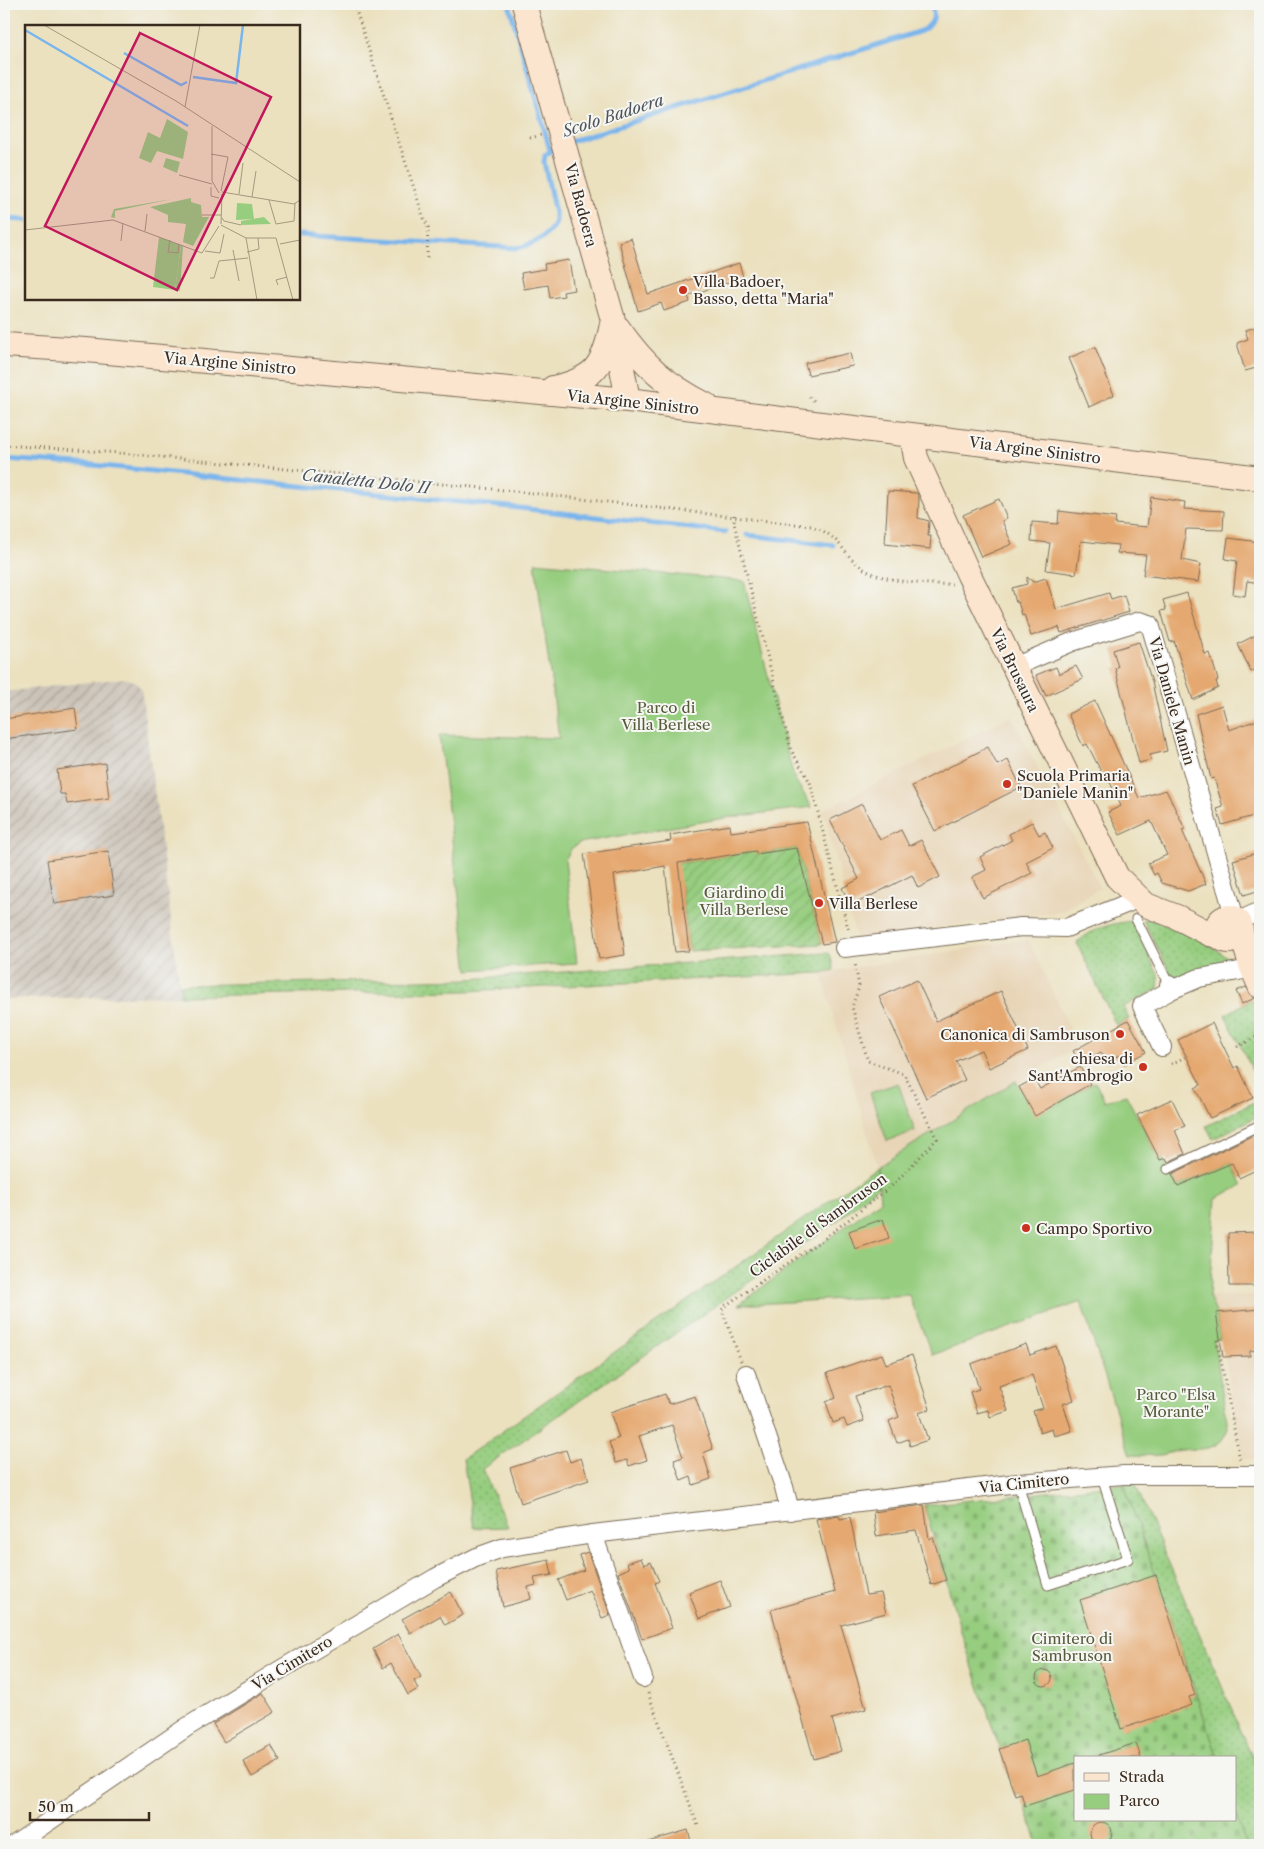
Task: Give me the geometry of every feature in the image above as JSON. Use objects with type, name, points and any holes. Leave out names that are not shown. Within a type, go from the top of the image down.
[{"type":"main road","name":"Via Badoera","points":[[524,4],[613,320],[628,400]]},
{"type":"main road","name":"Via Badoera","points":[[536,391],[574,383],[593,373],[600,365],[613,320]]},
{"type":"main road","name":"Via Badoera","points":[[613,320],[643,360],[662,379],[718,411]]},
{"type":"main road","name":"Via Argine Sinistro","points":[[4,345],[628,400],[1260,478]]},
{"type":"main road","name":"Via Brusaura","points":[[912,435],[916,458],[969,575],[1107,859],[1136,907],[1155,909],[1177,917],[1230,928]]},
{"type":"main road","points":[[1230,928],[1231,949],[1250,974]]},
{"type":"street","name":"Via Daniele Manin","points":[[1014,667],[1072,642],[1140,621],[1150,624],[1232,908],[1230,928]]},
{"type":"street","points":[[848,948],[1021,927],[1066,928],[1128,903],[1136,907]]},
{"type":"street","points":[[1230,928],[1260,911]]},
{"type":"street","points":[[1162,1047],[1142,1006],[1170,987],[1199,978],[1250,974]]},
{"type":"street","points":[[746,1374],[790,1510]]},
{"type":"street","name":"Via Cimitero","points":[[14,1845],[187,1727],[435,1578],[477,1557],[502,1548],[593,1534],[1018,1483],[1104,1476],[1260,1475]]},
{"type":"street","points":[[593,1534],[643,1678]]},
{"type":"lane","points":[[1136,907],[1170,987]]},
{"type":"lane","points":[[1168,1169],[1260,1125]]},
{"type":"lane","points":[[1018,1483],[1048,1585],[1128,1559],[1104,1484],[1104,1476]]},
{"type":"path","points":[[354,4],[428,230],[427,258]]},
{"type":"path","points":[[530,138],[537,136]]},
{"type":"path","points":[[4,445],[120,453],[514,491],[734,515],[822,529],[838,540],[860,567],[879,577],[951,584],[969,575]]},
{"type":"path","points":[[734,515],[734,523],[791,750],[810,782],[848,948]]},
{"type":"path","name":"Ciclabile di Sambruson","points":[[746,1374],[722,1310],[725,1306],[825,1238],[879,1196],[894,1184],[937,1139],[904,1074],[868,1061],[852,1007],[860,987],[848,948]]},
{"type":"path","points":[[1237,1047],[1260,1036]]},
{"type":"path","points":[[1171,1064],[1185,1057]]},
{"type":"path","points":[[1217,1340],[1240,1462]]},
{"type":"path","points":[[643,1678],[698,1826]]},
{"type":"shaded area","points":[[124,678],[134,681],[141,688],[181,996],[4,999],[4,692]]},
{"type":"shaded area","points":[[1011,716],[1100,888],[1060,912],[856,938],[823,810]]},
{"type":"shaded area","points":[[1028,939],[1078,1046],[877,1167],[821,973]]},
{"type":"shaded area","points":[[1260,1295],[1260,1459],[1244,1459],[1216,1313],[1209,1296]]},
{"type":"green space","name":"Parco di Villa Berlese","points":[[535,562],[744,581],[794,778],[812,807],[724,818],[579,843],[571,849],[565,860],[577,963],[468,970],[439,735],[559,738]]},
{"type":"green space","name":"Giardino di Villa Berlese","points":[[755,844],[757,854],[797,848],[822,944],[689,951],[681,885],[676,883],[674,864],[747,852]]},
{"type":"green space","points":[[1150,919],[1205,942],[1230,959],[1184,978],[1172,976],[1143,920]]},
{"type":"green space","points":[[1132,921],[1159,977],[1158,989],[1123,1007],[1129,1019],[1116,1025],[1077,943],[1096,930]]},
{"type":"green space","points":[[830,954],[834,970],[821,973],[467,991],[181,996],[180,985],[468,979]]},
{"type":"green space","points":[[1254,998],[1260,1010],[1260,1085],[1225,1015]]},
{"type":"green space","name":"Parco \"Elsa Morante\"","points":[[1016,1081],[1035,1115],[1095,1082],[1105,1101],[1126,1095],[1160,1160],[1163,1159],[1178,1186],[1232,1163],[1242,1186],[1216,1198],[1209,1296],[1216,1313],[1220,1339],[1214,1341],[1228,1428],[1225,1436],[1215,1445],[1209,1448],[1180,1450],[1161,1455],[1130,1455],[1081,1302],[932,1355],[909,1295],[738,1305],[880,1201],[877,1167]]},
{"type":"green space","points":[[898,1083],[915,1131],[887,1141],[870,1093]]},
{"type":"green space","points":[[1260,1099],[1260,1115],[1213,1139],[1206,1126]]},
{"type":"green space","points":[[877,1167],[878,1186],[838,1220],[482,1469],[508,1527],[474,1528],[463,1459]]},
{"type":"green space","points":[[1124,1484],[1135,1484],[1260,1775],[1260,1845],[1246,1845],[1236,1815],[1236,1756],[1217,1756]]},
{"type":"green space","name":"Cimitero di Sambruson","points":[[1124,1484],[1217,1756],[1074,1756],[1074,1822],[1236,1822],[1236,1815],[1246,1845],[1038,1845],[1021,1793],[1015,1795],[963,1638],[924,1505]]},
{"type":"building","name":"Villa Badoer, Basso, detta \"Maria\"","points":[[631,238],[648,294],[739,263],[743,277],[688,296],[690,302],[664,311],[661,303],[638,311],[619,242]]},
{"type":"building","points":[[569,260],[574,290],[563,292],[564,296],[550,298],[548,285],[524,289],[521,273],[545,269],[544,264]]},
{"type":"building","points":[[1257,327],[1260,336],[1260,370],[1257,371],[1256,368],[1245,371],[1237,343],[1248,339],[1245,330]]},
{"type":"building","points":[[1095,347],[1114,395],[1089,407],[1069,358]]},
{"type":"building","points":[[850,353],[853,366],[808,375],[805,363]]},
{"type":"building","points":[[888,491],[917,493],[919,499],[918,518],[929,521],[928,536],[931,536],[930,549],[885,544]]},
{"type":"building","points":[[1151,497],[1185,502],[1184,509],[1224,511],[1223,530],[1186,529],[1182,560],[1201,564],[1198,582],[1143,575],[1146,555],[1117,553],[1118,545],[1081,541],[1076,574],[1046,570],[1050,543],[1031,541],[1032,522],[1058,524],[1059,511],[1116,518],[1115,524],[1147,527]]},
{"type":"building","points":[[999,499],[1007,518],[1002,521],[1012,544],[981,557],[963,515]]},
{"type":"building","points":[[1228,538],[1260,542],[1260,583],[1247,581],[1245,596],[1233,594],[1237,561],[1225,559]]},
{"type":"building","points":[[1027,577],[1033,582],[1046,578],[1056,609],[1109,593],[1111,599],[1124,595],[1129,612],[1061,633],[1059,627],[1031,636],[1024,614],[1022,615],[1018,602],[1016,603],[1012,588],[1027,584]]},
{"type":"building","points":[[1187,593],[1205,654],[1210,653],[1218,680],[1216,681],[1218,688],[1193,700],[1174,641],[1170,642],[1161,611],[1166,610],[1163,600]]},
{"type":"building","points":[[1260,633],[1260,667],[1251,672],[1238,644]]},
{"type":"building","points":[[1139,642],[1152,682],[1167,751],[1150,755],[1151,760],[1139,763],[1115,668],[1118,667],[1113,650]]},
{"type":"building","points":[[1076,666],[1083,679],[1046,696],[1036,675],[1056,667],[1059,674]]},
{"type":"building","points":[[1095,701],[1139,798],[1166,790],[1185,829],[1182,830],[1206,884],[1188,891],[1162,883],[1157,873],[1154,875],[1148,863],[1167,855],[1151,821],[1120,835],[1108,812],[1121,806],[1109,780],[1106,781],[1087,744],[1083,746],[1068,714]]},
{"type":"building","points":[[1222,705],[1229,730],[1260,719],[1260,814],[1222,825],[1217,809],[1223,807],[1214,778],[1211,779],[1196,714]]},
{"type":"building","points":[[75,708],[78,729],[4,739],[4,719]]},
{"type":"building","points":[[988,747],[997,765],[1008,760],[1021,787],[935,831],[912,786]]},
{"type":"building","points":[[105,763],[109,798],[67,804],[65,794],[60,794],[57,770]]},
{"type":"building","points":[[862,804],[880,840],[901,830],[909,846],[921,840],[940,877],[918,888],[912,875],[851,906],[842,888],[859,879],[830,820]]},
{"type":"building","points":[[807,822],[835,942],[822,944],[797,848],[756,854],[756,851],[678,863],[689,951],[675,952],[665,866],[614,875],[625,955],[599,959],[584,854],[671,841],[670,835],[730,825],[731,832]]},
{"type":"building","points":[[1032,822],[1039,835],[1045,832],[1053,848],[1026,862],[1032,873],[983,898],[972,877],[986,870],[980,857],[1012,840],[1009,834]]},
{"type":"building","points":[[108,851],[114,895],[54,904],[47,860]]},
{"type":"building","points":[[1260,852],[1260,890],[1244,895],[1233,860]]},
{"type":"building","points":[[917,980],[936,1021],[1001,991],[1028,1050],[989,1068],[981,1050],[956,1061],[965,1080],[926,1098],[879,997]]},
{"type":"building","points":[[1246,987],[1255,998],[1242,1004],[1236,991]]},
{"type":"building","name":"Canonica di Sambruson","points":[[1128,1020],[1146,1052],[1124,1064],[1119,1055],[1107,1062],[1101,1052],[1081,1063],[1073,1051]]},
{"type":"building","points":[[1212,1023],[1234,1068],[1238,1066],[1253,1098],[1210,1118],[1195,1088],[1201,1085],[1178,1040]]},
{"type":"building","points":[[1080,1067],[1090,1084],[1035,1116],[1019,1087],[1034,1079],[1040,1089]]},
{"type":"building","points":[[1172,1099],[1185,1126],[1175,1130],[1185,1154],[1168,1162],[1166,1158],[1160,1160],[1137,1115]]},
{"type":"building","points":[[1260,1132],[1260,1168],[1239,1178],[1232,1163],[1178,1186],[1172,1174]]},
{"type":"building","points":[[883,1219],[889,1238],[855,1249],[849,1231]]},
{"type":"building","points":[[1257,1232],[1260,1286],[1229,1286],[1228,1233]]},
{"type":"building","points":[[1260,1309],[1260,1350],[1250,1351],[1250,1356],[1223,1357],[1216,1313]]},
{"type":"building","points":[[1026,1344],[1030,1355],[1056,1346],[1074,1400],[1063,1404],[1072,1431],[1054,1436],[1052,1429],[1040,1433],[1033,1411],[1043,1408],[1032,1375],[999,1386],[1008,1411],[990,1417],[988,1410],[977,1413],[970,1392],[979,1389],[971,1364]]},
{"type":"building","points":[[882,1354],[886,1364],[912,1355],[930,1409],[919,1413],[928,1440],[910,1446],[908,1439],[897,1443],[889,1421],[899,1417],[888,1385],[855,1396],[864,1421],[847,1427],[844,1419],[833,1423],[826,1402],[836,1398],[827,1373]]},
{"type":"building","points":[[665,1394],[669,1404],[695,1396],[713,1449],[703,1453],[711,1479],[693,1485],[691,1477],[681,1481],[674,1460],[683,1457],[672,1425],[639,1436],[647,1460],[629,1466],[627,1460],[616,1463],[609,1442],[619,1438],[610,1412]]},
{"type":"building","points":[[566,1450],[570,1462],[581,1458],[589,1480],[521,1503],[510,1468]]},
{"type":"building","points":[[924,1505],[929,1539],[933,1537],[946,1580],[931,1585],[916,1530],[876,1536],[873,1512]]},
{"type":"building","points":[[839,1515],[840,1519],[850,1517],[866,1595],[881,1593],[886,1613],[841,1625],[866,1709],[832,1719],[841,1751],[814,1759],[771,1610],[835,1592],[816,1519]]},
{"type":"building","points":[[588,1552],[610,1615],[602,1618],[590,1590],[566,1600],[558,1580],[584,1570],[579,1555]]},
{"type":"building","points":[[641,1558],[644,1565],[651,1562],[659,1581],[655,1583],[672,1628],[642,1639],[618,1573],[629,1568],[627,1563]]},
{"type":"building","points":[[549,1560],[552,1575],[534,1578],[536,1585],[528,1587],[531,1599],[503,1607],[496,1571]]},
{"type":"building","points":[[1156,1575],[1195,1695],[1189,1697],[1192,1705],[1121,1729],[1080,1600]]},
{"type":"building","points":[[720,1580],[730,1607],[699,1619],[689,1592]]},
{"type":"building","points":[[451,1592],[463,1615],[445,1625],[440,1616],[410,1633],[402,1619]]},
{"type":"building","points":[[398,1634],[421,1677],[414,1681],[418,1689],[408,1695],[391,1663],[383,1668],[373,1649]]},
{"type":"building","points":[[1041,1670],[1047,1670],[1052,1675],[1050,1684],[1041,1686],[1036,1681],[1036,1675]]},
{"type":"building","points":[[263,1693],[275,1712],[224,1742],[213,1724]]},
{"type":"building","points":[[1025,1740],[1037,1776],[1074,1763],[1074,1790],[1025,1806],[1021,1793],[1015,1795],[999,1749]]},
{"type":"building","points":[[1136,1743],[1140,1756],[1099,1756]]},
{"type":"building","points":[[271,1745],[280,1761],[252,1777],[243,1761]]},
{"type":"building","points":[[1101,1822],[1109,1825],[1112,1833],[1109,1841],[1101,1844],[1093,1841],[1090,1833],[1093,1825]]},
{"type":"building","points":[[688,1830],[692,1845],[649,1845],[648,1842]]},
{"type":"waterway","points":[[509,4],[550,150]]},
{"type":"waterway","name":"Scolo Badoera","points":[[569,142],[921,31],[929,26],[933,20],[931,4]]},
{"type":"waterway","name":"Scolo Badoera","points":[[300,235],[517,248],[529,245],[543,237],[555,224],[555,213],[544,162],[545,155],[558,147]]},
{"type":"waterway","name":"Scolo Badoera","points":[[4,219],[25,220]]},
{"type":"waterway","name":"Canaletta Dolo II","points":[[4,459],[93,465],[528,509],[725,532]]},
{"type":"waterway","name":"Canaletta Dolo II","points":[[747,535],[833,545]]},
{"type":"place","name":"Villa Badoer, Basso, detta \"Maria\"","points":[[683,290]]},
{"type":"place","name":"Scuola Primaria \"Daniele Manin\"","points":[[1007,784]]},
{"type":"place","name":"Villa Berlese","points":[[819,903]]},
{"type":"place","name":"Canonica di Sambruson","points":[[1120,1034]]},
{"type":"place","name":"chiesa di Sant'Ambrogio","points":[[1143,1067]]},
{"type":"place","name":"Campo Sportivo","points":[[1026,1228]]}]
